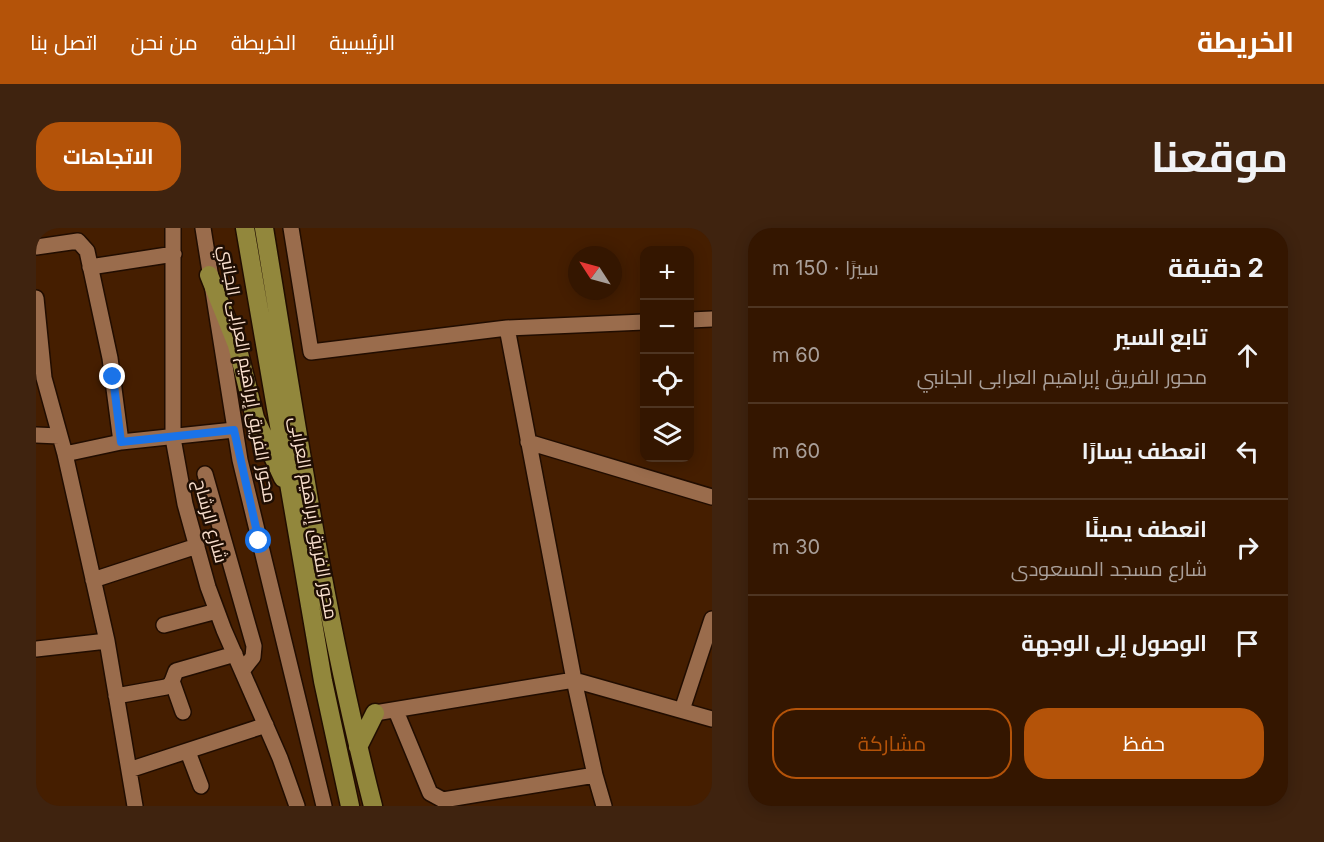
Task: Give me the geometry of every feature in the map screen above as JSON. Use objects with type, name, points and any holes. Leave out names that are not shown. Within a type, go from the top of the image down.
[{"type":"main road","name":"محور الفريق إبراهيم العرابى","points":[[245,228],[323,681],[350,806]]},
{"type":"main road","name":"محور الفريق إبراهيم العرابى","points":[[264,228],[308,489],[358,747],[373,806]]},
{"type":"main road","points":[[209,275],[237,345],[255,418],[270,454],[289,488]]},
{"type":"main road","points":[[358,747],[375,713]]},
{"type":"street","name":"شارع الرشاح","points":[[173,228],[173,438],[184,504],[217,612],[266,725],[297,806]]},
{"type":"street","name":"محور الفريق إبراهيم العرابى الجانبي","points":[[203,228],[234,430],[246,490],[324,806]]},
{"type":"street","points":[[291,228],[311,352],[507,328],[640,322]]},
{"type":"street","points":[[36,247],[78,241],[87,251],[110,358],[121,442]]},
{"type":"street","points":[[90,267],[174,254]]},
{"type":"street","points":[[36,298],[44,378],[65,454],[107,642],[135,806]]},
{"type":"street","points":[[694,320],[712,319]]},
{"type":"street","points":[[507,328],[574,680],[604,806]]},
{"type":"street","points":[[65,454],[121,442],[234,430]]},
{"type":"street","points":[[36,435],[59,436]]},
{"type":"street","points":[[528,442],[712,497]]},
{"type":"street","points":[[205,474],[254,646],[253,657],[242,670]]},
{"type":"street","points":[[93,580],[197,546]]},
{"type":"street","points":[[164,625],[217,612]]},
{"type":"street","points":[[682,710],[712,619]]},
{"type":"street","points":[[36,650],[107,642]]},
{"type":"street","points":[[116,696],[166,687],[172,681],[176,671],[235,654]]},
{"type":"street","points":[[375,713],[574,680],[712,719]]},
{"type":"street","points":[[172,681],[183,712]]},
{"type":"street","points":[[396,711],[430,792],[443,800],[595,775]]},
{"type":"street","points":[[129,770],[266,725]]},
{"type":"street","points":[[188,752],[201,786]]},
{"type":"route","points":[[113,377],[121,442],[234,430],[259,541]]}]
